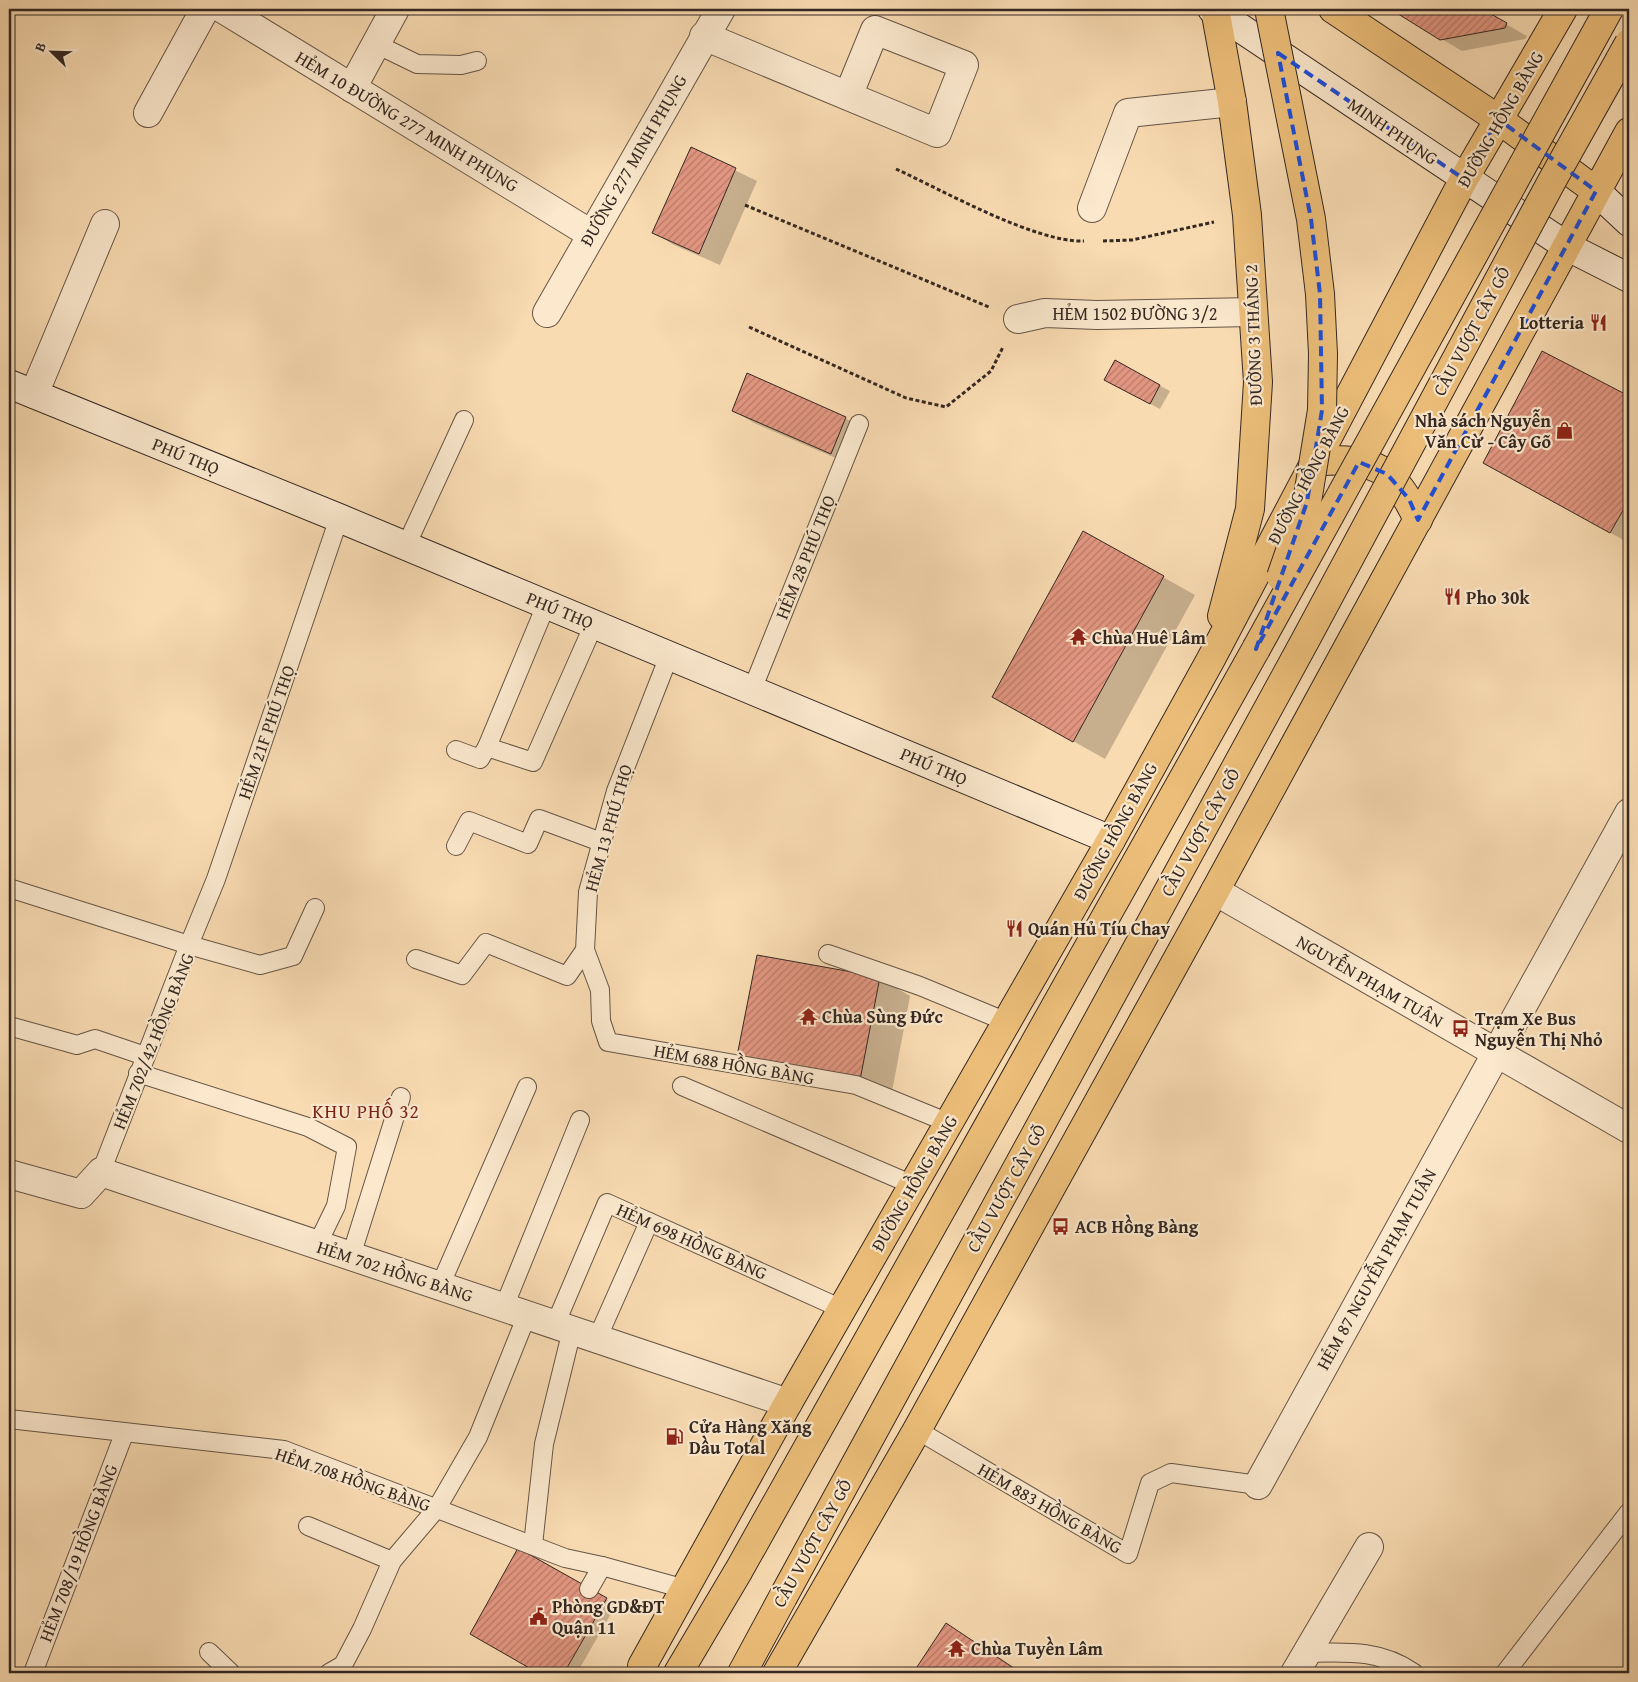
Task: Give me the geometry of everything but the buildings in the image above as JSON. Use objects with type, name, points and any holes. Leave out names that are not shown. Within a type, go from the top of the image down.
[{"type":"main road","name":"ĐƯỜNG 3 THÁNG 2","points":[[1212,659],[1250,509],[1258,382],[1247,215],[1232,102],[1214,9]]},
{"type":"main road","name":"CẦU VƯỢT CÂY GÕ","points":[[1256,649],[1307,502],[1322,410],[1320,294],[1311,219],[1269,9]]},
{"type":"main road","points":[[1333,9],[1498,119],[1596,191]]},
{"type":"main road","name":"ĐƯỜNG HỒNG BÀNG","points":[[642,1673],[642,1666],[788,1403],[1111,840],[1212,659],[1464,179],[1563,9]]},
{"type":"main road","name":"CẦU VƯỢT CÂY GÕ","points":[[678,1673],[739,1570],[1256,649],[1610,9]]},
{"type":"main road","name":"CẦU VƯỢT CÂY GÕ","points":[[742,1673],[1296,656],[1553,179],[1629,43]]},
{"type":"main road","points":[[777,1673],[918,1430],[1216,891],[1629,132]]},
{"type":"main road","points":[[1316,462],[1342,459],[1369,463],[1388,474],[1409,499],[1418,520]]},
{"type":"street","points":[[148,113],[206,9]]},
{"type":"street","name":"HẺM 10 ĐƯỜNG 277 MINH PHỤNG","points":[[223,9],[591,234]]},
{"type":"street","points":[[352,88],[395,9]]},
{"type":"street","name":"ĐƯỜNG 277 MINH PHỤNG","points":[[547,313],[721,9]]},
{"type":"street","name":"MINH PHỤNG","points":[[1214,9],[1464,179],[1568,247],[1629,278]]},
{"type":"street","points":[[704,36],[848,96]]},
{"type":"street","points":[[1092,208],[1128,114],[1232,102]]},
{"type":"street","points":[[1596,191],[1629,222]]},
{"type":"street","points":[[34,394],[105,224]]},
{"type":"street","name":"HẺM 1502 ĐƯỜNG 3/2","points":[[1018,319],[1046,313],[1097,315],[1253,312]]},
{"type":"street","name":"PHÚ THỌ","points":[[9,384],[339,518],[1111,840]]},
{"type":"street","name":"HẺM 87 NGUYỄN PHẠM TUÂN","points":[[1258,1485],[1629,813]]},
{"type":"street","name":"NGUYỄN PHẠM TUÂN","points":[[1216,891],[1629,1129]]},
{"type":"street","points":[[9,1174],[81,1194],[101,1172]]},
{"type":"street","name":"HẺM 702 HỒNG BÀNG","points":[[101,1172],[788,1403]]},
{"type":"street","points":[[1301,1663],[1369,1547]]},
{"type":"lane","points":[[376,44],[417,64],[461,65],[477,61]]},
{"type":"lane","points":[[406,546],[464,420]]},
{"type":"lane","name":"HẺM 28 PHÚ THỌ","points":[[752,690],[859,424]]},
{"type":"lane","name":"HẺM 21F PHÚ THỌ","points":[[189,945],[219,870],[339,518]]},
{"type":"lane","points":[[456,750],[480,759],[487,747],[546,605]]},
{"type":"lane","points":[[487,747],[533,762],[594,624]]},
{"type":"lane","name":"HẺM 13 PHÚ THỌ","points":[[585,950],[588,892],[601,842],[616,791],[669,656]]},
{"type":"lane","points":[[456,846],[469,821],[528,844],[539,819],[601,842]]},
{"type":"lane","points":[[9,888],[189,945]]},
{"type":"lane","name":"HẺM 702/42 HỒNG BÀNG","points":[[101,1172],[189,945],[260,965],[293,956],[315,908]]},
{"type":"lane","points":[[416,959],[462,975],[486,943],[567,976],[585,950]]},
{"type":"lane","name":"HẺM 688 HỒNG BÀNG","points":[[585,950],[600,990],[602,1021],[608,1042],[856,1085],[949,1122]]},
{"type":"lane","points":[[828,954],[920,986],[1007,1022]]},
{"type":"lane","points":[[9,1026],[78,1045],[95,1039],[145,1056]]},
{"type":"lane","points":[[138,1073],[308,1127],[346,1147],[336,1206],[317,1245]]},
{"type":"lane","points":[[682,1086],[913,1184]]},
{"type":"lane","points":[[440,1286],[527,1088]]},
{"type":"lane","points":[[351,1256],[402,1097]]},
{"type":"lane","points":[[341,1670],[362,1630],[392,1561],[437,1508],[478,1437],[516,1311],[580,1120]]},
{"type":"lane","name":"HẺM 698 HỒNG BÀNG","points":[[563,1327],[607,1203],[842,1310]]},
{"type":"lane","points":[[597,1339],[649,1222]]},
{"type":"lane","points":[[533,1545],[544,1444],[563,1327]]},
{"type":"lane","name":"HẺM 708 HỒNG BÀNG","points":[[9,1419],[124,1434],[284,1450],[566,1558],[685,1589]]},
{"type":"lane","name":"HẺM 883 HỒNG BÀNG","points":[[918,1430],[1128,1554],[1150,1483],[1171,1473],[1258,1485]]},
{"type":"lane","name":"HẺM 708/19 HỒNG BÀNG","points":[[33,1673],[124,1434]]},
{"type":"lane","points":[[1505,1673],[1629,1512]]},
{"type":"lane","points":[[308,1526],[392,1561]]},
{"type":"lane","points":[[589,1588],[602,1566]]},
{"type":"lane","points":[[209,1652],[231,1673]]},
{"type":"lane","points":[[1301,1663],[1359,1652],[1403,1666],[1414,1673]]},
{"type":"path","points":[[745,205],[1018,319],[991,371],[946,407],[906,398],[749,327]]},
{"type":"highlighted area","points":[[1278,53],[1464,179],[1498,119],[1596,191],[1418,520],[1409,499],[1387,474],[1359,462],[1256,649],[1307,502],[1322,410],[1320,294],[1311,219]]},
{"type":"place","name":"Lotteria","points":[[1598,322]]},
{"type":"place","name":"Nhà sách Nguyễn Văn Cừ - Cây Gõ","points":[[1565,430]]},
{"type":"place","name":"Pho 30k","points":[[1452,597]]},
{"type":"place","name":"Chùa Huê Lâm","points":[[1078,637]]},
{"type":"place","name":"Quán Hủ Tíu Chay","points":[[1014,928]]},
{"type":"place","name":"Chùa Sùng Đức","points":[[808,1016]]},
{"type":"place","name":"Trạm Xe Bus Nguyễn Thị Nhỏ","points":[[1461,1028]]},
{"type":"place","name":"ACB Hồng Bàng","points":[[1061,1226]]},
{"type":"place","name":"Cửa Hàng Xăng Dầu Total","points":[[675,1436]]},
{"type":"place","name":"Phòng GD&ĐT Quận 11","points":[[538,1616]]},
{"type":"place","name":"Chùa Tuyền Lâm","points":[[957,1648]]},
{"type":"district","name":"KHU PHỐ 32","points":[[366,1111]]}]
